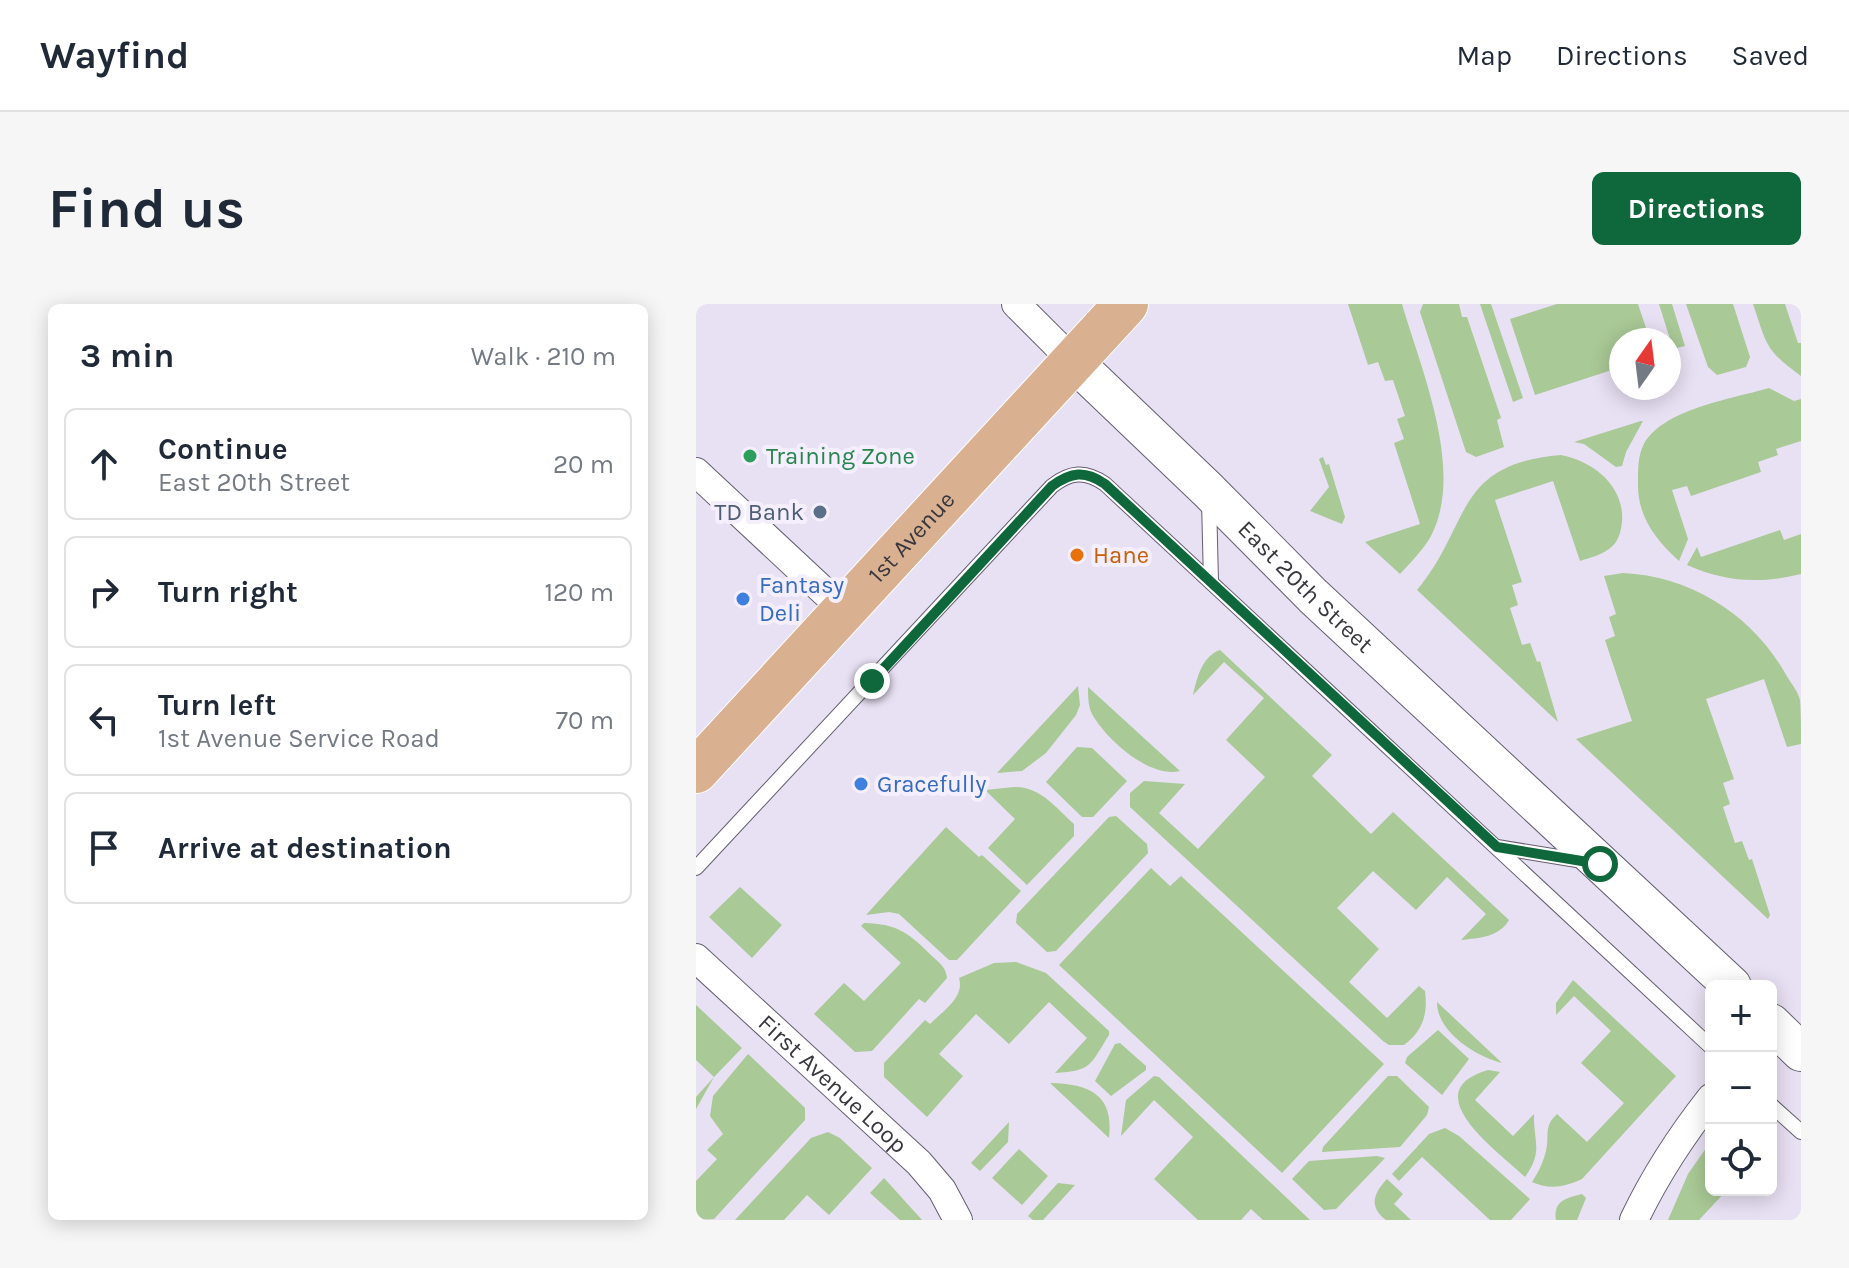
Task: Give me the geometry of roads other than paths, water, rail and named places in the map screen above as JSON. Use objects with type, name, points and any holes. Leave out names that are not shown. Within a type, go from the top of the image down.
[{"type":"main road","name":"1st Avenue","points":[[696,771],[1126,304]]},
{"type":"street","name":"East 20th Street","points":[[1016,304],[1313,596],[1726,980]]},
{"type":"street","points":[[696,472],[845,611]]},
{"type":"street","name":"First Avenue Loop","points":[[696,958],[919,1163],[942,1190],[958,1220]]},
{"type":"street","points":[[1777,1030],[1801,1052]]},
{"type":"street","points":[[1634,1220],[1648,1189],[1681,1136],[1705,1106]]},
{"type":"lane","points":[[696,868],[1052,486],[1063,478],[1080,473],[1105,484],[1705,1041]]},
{"type":"lane","points":[[1209,491],[1211,582]]},
{"type":"lane","points":[[1497,847],[1600,864]]},
{"type":"lane","points":[[1777,1110],[1801,1132]]},
{"type":"place","name":"Training Zone","points":[[750,456]]},
{"type":"place","name":"TD Bank","points":[[820,512]]},
{"type":"place","name":"Hane","points":[[1077,555]]},
{"type":"place","name":"Fantasy Deli","points":[[743,599]]},
{"type":"place","name":"Gracefully","points":[[861,784]]}]
